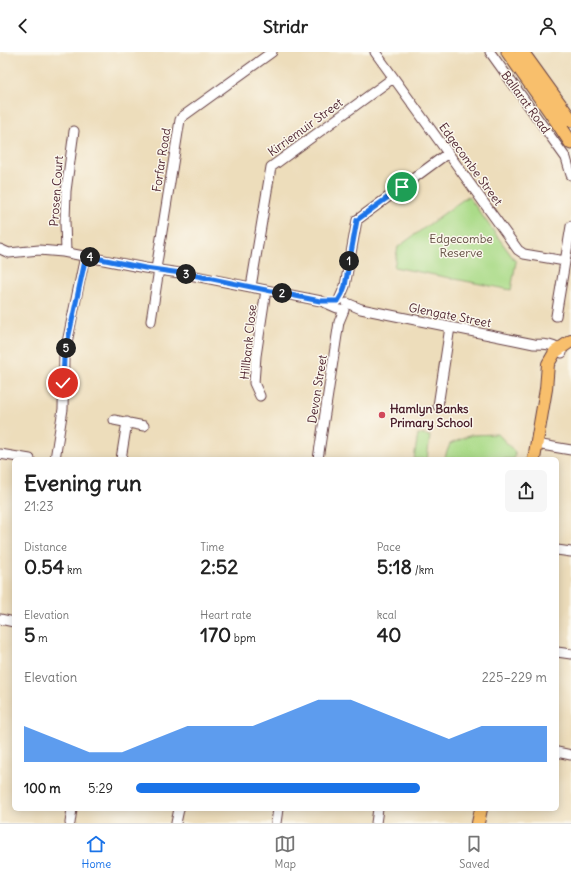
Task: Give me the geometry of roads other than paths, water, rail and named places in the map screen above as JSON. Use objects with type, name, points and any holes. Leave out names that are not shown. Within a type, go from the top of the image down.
[{"type":"highway","name":"Ballarat Road","points":[[508,52],[571,143]]},
{"type":"highway","points":[[522,52],[571,120]]},
{"type":"main road","points":[[534,457],[546,390],[547,367],[571,341]]},
{"type":"main road","points":[[478,823],[481,811]]},
{"type":"street","name":"Forfar Road","points":[[151,321],[159,308],[155,294],[180,120],[182,117],[272,52]]},
{"type":"street","name":"Edgecombe Street","points":[[375,52],[520,252],[565,261]]},
{"type":"street","name":"Ballarat Road","points":[[490,52],[566,158],[571,175]]},
{"type":"street","name":"Kirriemuir Street","points":[[251,287],[271,167],[394,78]]},
{"type":"street","name":"Prosen Court","points":[[66,252],[66,191],[74,131]]},
{"type":"street","name":"Devon Street","points":[[318,457],[339,322],[357,220],[448,153]]},
{"type":"street","points":[[556,316],[571,226]]},
{"type":"street","name":"Glengate Street","points":[[0,248],[9,253],[39,250],[66,252],[158,269],[534,344],[561,352]]},
{"type":"street","points":[[55,457],[63,409],[64,358],[86,256]]},
{"type":"street","name":"Hillbank Close","points":[[260,396],[254,383],[256,356],[266,290]]},
{"type":"street","points":[[438,406],[450,327]]},
{"type":"street","points":[[114,420],[144,426]]},
{"type":"street","points":[[122,457],[127,422]]},
{"type":"street","points":[[536,444],[571,450]]},
{"type":"street","points":[[0,454],[18,457]]},
{"type":"street","points":[[559,550],[571,552]]},
{"type":"street","points":[[0,619],[12,622]]},
{"type":"street","points":[[559,652],[571,654]]},
{"type":"street","points":[[559,752],[571,754]]},
{"type":"street","points":[[70,823],[72,811]]},
{"type":"street","points":[[176,823],[179,811]]},
{"type":"street","points":[[276,823],[278,811]]},
{"type":"street","points":[[376,823],[378,811]]},
{"type":"place","name":"Hamlyn Banks Primary School","points":[[382,415]]},
{"type":"park label","name":"Edgecombe Reserve","points":[[461,245]]}]
